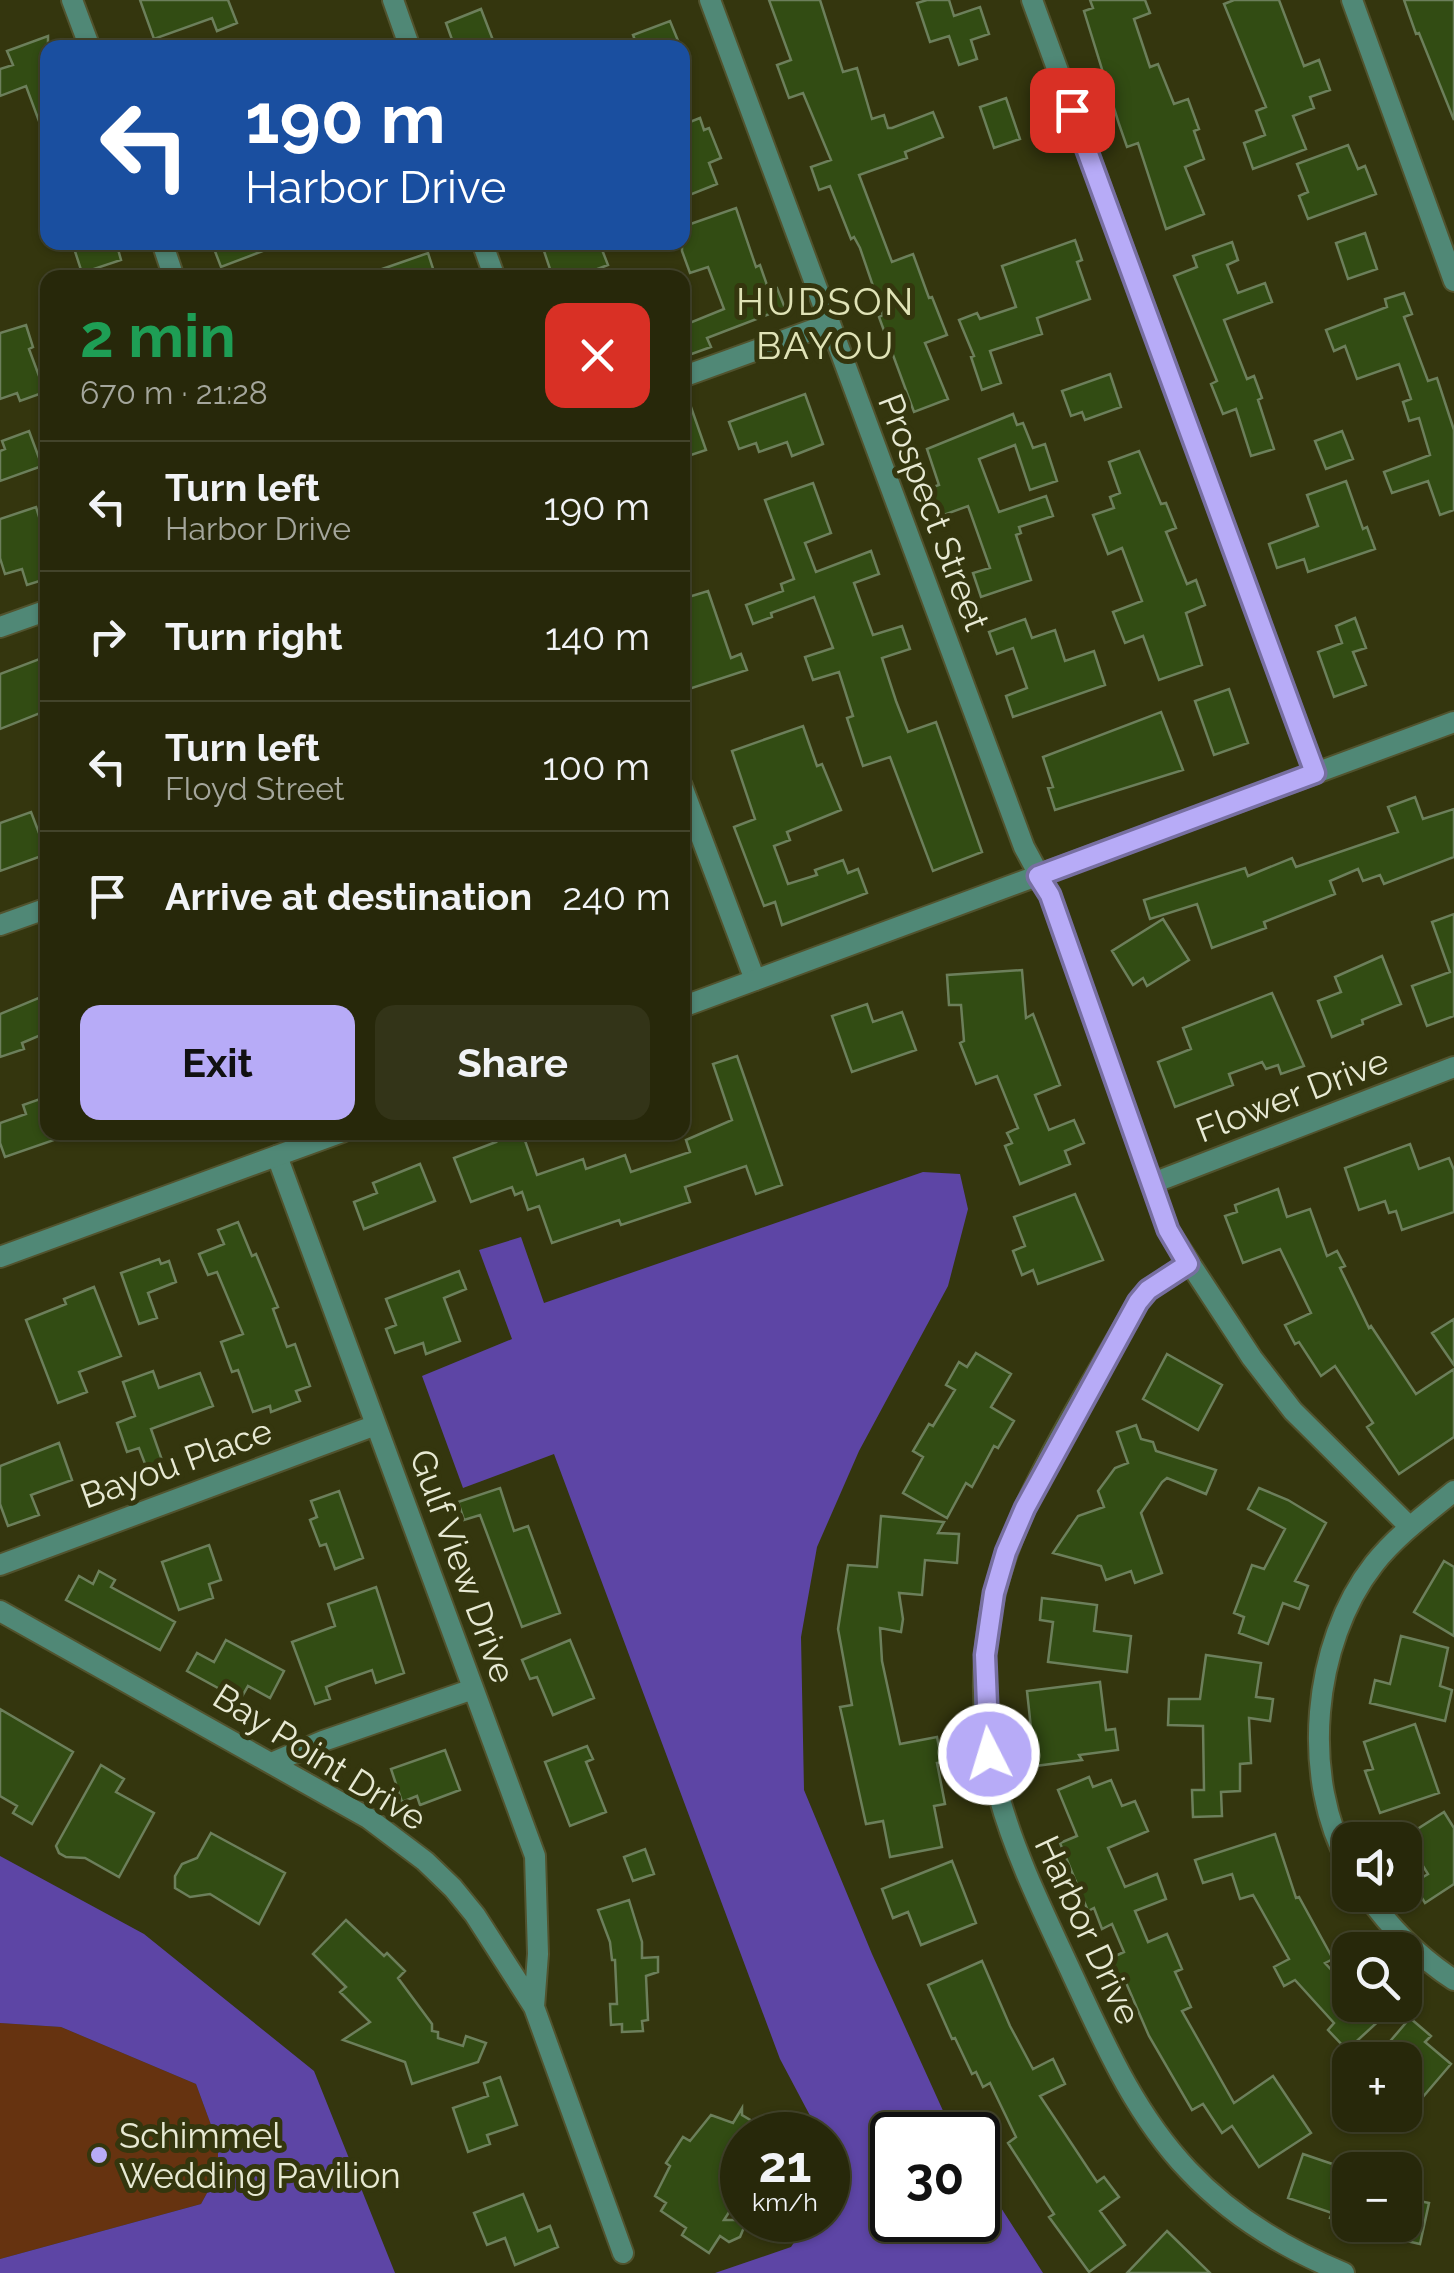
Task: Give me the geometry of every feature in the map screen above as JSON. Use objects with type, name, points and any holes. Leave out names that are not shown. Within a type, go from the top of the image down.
[{"type":"street","points":[[72,0],[87,40]]},
{"type":"street","points":[[393,0],[407,40]]},
{"type":"street","name":"Prospect Street","points":[[710,0],[1038,876]]},
{"type":"street","points":[[1032,0],[1315,773]]},
{"type":"street","points":[[1352,0],[1454,282]]},
{"type":"street","points":[[690,374],[829,324]]},
{"type":"street","points":[[0,627],[40,613]]},
{"type":"street","points":[[690,1004],[1454,722]]},
{"type":"street","points":[[690,807],[755,980]]},
{"type":"street","points":[[1038,876],[1050,895],[1168,1230],[1252,1358],[1293,1411],[1410,1526]]},
{"type":"street","points":[[0,926],[40,911]]},
{"type":"street","name":"Flower Drive","points":[[1153,1184],[1454,1067]]},
{"type":"street","points":[[0,1257],[320,1140]]},
{"type":"street","name":"Gulf View Drive","points":[[277,1156],[536,1856],[538,1954],[534,2007]]},
{"type":"street","name":"Harbor Drive","points":[[1188,1264],[1148,1290],[1138,1302],[1012,1537],[994,1593],[985,1655],[989,1754],[1013,1846],[1108,2052],[1146,2119],[1188,2171],[1241,2218],[1276,2241],[1344,2273]]},
{"type":"street","name":"Bayou Place","points":[[0,1565],[376,1425]]},
{"type":"street","points":[[1332,1826],[1320,1761],[1324,1690],[1333,1648],[1348,1608],[1375,1563],[1410,1526],[1454,1491]]},
{"type":"street","name":"Bay Point Drive","points":[[0,1611],[274,1762],[368,1818],[424,1860],[476,1915],[534,2007],[623,2254]]},
{"type":"street","points":[[274,1762],[322,1740],[473,1689]]},
{"type":"street","points":[[1379,1912],[1419,1954],[1454,1980]]},
{"type":"shaded area","points":[[923,1172],[960,1174],[968,1209],[948,1286],[859,1451],[817,1547],[801,1637],[804,1790],[944,2112],[870,2112],[870,2242],[1000,2242],[1000,2206],[1043,2273],[715,2273],[791,2247],[794,2242],[850,2242],[850,2112],[808,2112],[780,2059],[554,1454],[463,1488],[422,1376],[512,1339],[479,1250],[521,1237],[544,1303]]},
{"type":"shaded area","points":[[0,1856],[144,1934],[314,2071],[395,2273],[0,2273],[0,2259],[201,2204],[218,2173],[218,2144],[196,2084],[61,2027],[0,2023]]},
{"type":"shaded area","points":[[0,2023],[61,2027],[196,2084],[218,2144],[218,2173],[201,2204],[0,2259]]},
{"type":"building","points":[[140,0],[228,0],[237,23],[217,31],[212,18],[154,39]]},
{"type":"building","points":[[769,0],[820,0],[843,72],[857,68],[872,119],[884,115],[888,128],[892,128],[933,112],[943,137],[905,152],[907,158],[859,175],[892,262],[913,254],[929,298],[932,297],[947,335],[925,343],[948,399],[914,412],[879,317],[883,315],[860,248],[854,237],[851,239],[830,186],[819,190],[811,167],[831,160],[803,93],[789,98],[777,65],[791,60]]},
{"type":"building","points":[[949,0],[954,16],[980,7],[989,34],[971,40],[977,59],[959,65],[949,36],[930,42],[917,3]]},
{"type":"building","points":[[1090,0],[1145,0],[1150,13],[1134,19],[1150,67],[1158,64],[1174,104],[1188,99],[1199,129],[1194,131],[1204,159],[1185,167],[1204,214],[1166,229],[1138,143],[1127,147],[1119,124],[1084,11],[1093,8]]},
{"type":"building","points":[[1234,0],[1279,0],[1304,66],[1319,60],[1330,90],[1310,97],[1314,108],[1293,116],[1306,149],[1253,169],[1244,143],[1265,135],[1256,111],[1266,107],[1224,4]]},
{"type":"building","points":[[1404,0],[1454,0],[1454,120],[1419,33],[1416,34]]},
{"type":"building","points":[[481,9],[493,40],[452,40],[446,23]]},
{"type":"building","points":[[670,21],[678,40],[635,40],[633,35]]},
{"type":"building","points":[[48,36],[48,40],[40,40],[40,124],[26,86],[0,96],[0,69],[13,65],[7,51]]},
{"type":"building","points":[[1006,98],[1020,139],[994,148],[980,107]]},
{"type":"building","points":[[700,118],[704,130],[709,128],[721,158],[709,163],[717,184],[690,195],[690,122]]},
{"type":"building","points":[[1348,145],[1358,169],[1365,166],[1376,194],[1308,219],[1299,196],[1308,192],[1297,164]]},
{"type":"building","points":[[736,208],[756,267],[760,265],[769,291],[777,288],[785,308],[707,338],[711,347],[690,355],[690,323],[724,309],[708,267],[690,273],[682,250],[690,250],[690,224]]},
{"type":"building","points":[[1365,233],[1377,269],[1348,279],[1336,243]]},
{"type":"building","points":[[1075,240],[1082,260],[1077,262],[1090,299],[1037,318],[1042,334],[990,351],[1001,383],[982,390],[971,357],[974,356],[959,320],[977,313],[980,319],[1016,307],[1002,266]]},
{"type":"building","points":[[1232,242],[1238,260],[1227,265],[1238,293],[1265,283],[1272,302],[1224,320],[1247,379],[1254,376],[1274,449],[1251,456],[1236,409],[1223,414],[1211,384],[1217,381],[1174,276],[1197,267],[1193,256]]},
{"type":"building","points":[[75,250],[118,250],[121,260],[81,270]]},
{"type":"building","points":[[215,250],[265,250],[221,267]]},
{"type":"building","points":[[544,250],[602,250],[608,265],[595,270],[550,270]]},
{"type":"building","points":[[428,253],[433,270],[379,270]]},
{"type":"building","points":[[1404,293],[1412,314],[1404,317],[1428,381],[1437,378],[1454,430],[1454,510],[1440,515],[1428,481],[1392,493],[1384,472],[1430,455],[1419,418],[1409,421],[1403,402],[1411,399],[1399,364],[1357,379],[1345,346],[1334,351],[1326,330],[1387,307],[1385,299]]},
{"type":"building","points":[[26,325],[33,347],[29,349],[40,379],[40,394],[20,401],[17,393],[0,399],[0,333]]},
{"type":"building","points":[[1110,374],[1121,407],[1085,420],[1082,412],[1071,416],[1062,391]]},
{"type":"building","points":[[805,394],[823,444],[792,456],[787,442],[759,452],[756,443],[739,449],[729,422]]},
{"type":"building","points":[[690,404],[706,450],[690,455]]},
{"type":"building","points":[[1013,414],[1017,425],[1023,423],[1033,448],[1045,444],[1057,481],[1030,490],[1015,445],[979,459],[999,512],[1046,496],[1053,516],[1019,527],[1021,533],[1016,535],[1031,580],[981,597],[973,573],[990,568],[968,506],[941,516],[930,488],[939,485],[927,449]]},
{"type":"building","points":[[29,431],[40,467],[0,481],[0,451],[5,449],[2,441]]},
{"type":"building","points":[[1342,431],[1353,459],[1326,469],[1315,441]]},
{"type":"building","points":[[1139,451],[1161,504],[1166,503],[1176,528],[1166,532],[1187,584],[1196,580],[1205,605],[1186,613],[1202,665],[1159,680],[1143,636],[1125,643],[1113,612],[1142,601],[1122,548],[1108,554],[1093,515],[1114,508],[1110,497],[1120,493],[1109,462]]},
{"type":"building","points":[[1346,481],[1363,529],[1367,527],[1375,549],[1308,572],[1304,559],[1277,568],[1269,544],[1318,526],[1307,495]]},
{"type":"building","points":[[813,483],[831,533],[805,543],[816,572],[871,551],[879,574],[854,583],[873,635],[902,626],[910,649],[882,658],[896,701],[908,732],[936,722],[982,852],[933,871],[890,757],[863,766],[847,718],[853,716],[839,672],[813,680],[805,657],[833,648],[814,597],[753,624],[746,605],[783,591],[781,584],[794,579],[765,500]]},
{"type":"building","points":[[36,507],[40,520],[40,581],[27,585],[22,569],[5,574],[0,558],[0,519]]},
{"type":"building","points":[[708,591],[731,658],[741,654],[747,670],[690,689],[690,597]]},
{"type":"building","points":[[1355,618],[1366,648],[1353,652],[1366,685],[1334,697],[1318,652],[1342,643],[1336,626]]},
{"type":"building","points":[[1025,619],[1032,638],[1055,630],[1065,661],[1094,651],[1105,685],[1013,717],[1006,696],[1027,688],[1013,648],[997,654],[989,632]]},
{"type":"building","points":[[40,659],[40,713],[0,729],[0,674]]},
{"type":"building","points":[[1229,689],[1248,743],[1214,755],[1195,701]]},
{"type":"building","points":[[1161,712],[1183,770],[1055,810],[1048,788],[1053,787],[1043,757]]},
{"type":"building","points":[[803,726],[817,766],[822,764],[841,810],[787,832],[790,840],[774,846],[788,884],[817,875],[815,870],[843,860],[848,873],[858,869],[867,893],[782,925],[775,902],[764,906],[734,827],[755,819],[732,751]]},
{"type":"building","points":[[1415,797],[1423,819],[1454,809],[1454,857],[1384,884],[1380,875],[1363,881],[1358,869],[1330,881],[1335,894],[1264,922],[1266,928],[1212,948],[1197,904],[1150,919],[1144,900],[1245,868],[1248,876],[1292,858],[1296,867],[1398,832],[1388,807]]},
{"type":"building","points":[[31,812],[40,836],[40,857],[0,871],[0,823]]},
{"type":"building","points":[[1454,914],[1454,1016],[1427,1026],[1412,986],[1450,972],[1432,922]]},
{"type":"building","points":[[1163,919],[1189,960],[1147,986],[1143,978],[1133,985],[1112,951]]},
{"type":"building","points":[[1382,956],[1401,1004],[1332,1037],[1318,1001],[1341,992],[1335,977]]},
{"type":"building","points":[[1022,970],[1026,1018],[1033,1014],[1060,1085],[1035,1095],[1049,1130],[1074,1120],[1084,1143],[1065,1151],[1070,1164],[1020,1184],[1005,1146],[1012,1143],[1007,1133],[1018,1128],[997,1076],[976,1084],[960,1043],[964,1041],[961,1005],[949,1005],[947,975]]},
{"type":"building","points":[[1272,993],[1304,1066],[1281,1074],[1278,1065],[1266,1069],[1262,1062],[1229,1074],[1233,1085],[1175,1107],[1158,1062],[1191,1049],[1183,1028]]},
{"type":"building","points":[[40,997],[40,1035],[22,1043],[24,1049],[0,1057],[0,1014]]},
{"type":"building","points":[[867,1004],[873,1022],[902,1012],[916,1050],[852,1072],[832,1016]]},
{"type":"building","points":[[737,1056],[782,1185],[756,1194],[746,1166],[685,1187],[690,1202],[552,1243],[539,1206],[528,1210],[522,1192],[515,1195],[512,1187],[471,1202],[454,1158],[495,1140],[525,1140],[537,1175],[583,1159],[586,1169],[625,1155],[631,1172],[690,1152],[686,1140],[732,1120],[713,1064]]},
{"type":"building","points":[[40,1099],[40,1140],[54,1140],[5,1157],[0,1123],[26,1114],[23,1105]]},
{"type":"building","points":[[1410,1144],[1419,1169],[1449,1158],[1454,1170],[1454,1212],[1402,1230],[1396,1211],[1389,1213],[1385,1201],[1359,1210],[1345,1168]]},
{"type":"building","points":[[420,1164],[435,1201],[364,1229],[354,1202],[377,1193],[373,1183]]},
{"type":"building","points":[[1278,1189],[1287,1217],[1310,1209],[1327,1256],[1337,1251],[1345,1266],[1340,1268],[1369,1328],[1416,1394],[1454,1369],[1454,1437],[1399,1474],[1367,1427],[1373,1423],[1335,1366],[1321,1376],[1299,1342],[1295,1344],[1285,1325],[1311,1313],[1280,1249],[1243,1263],[1225,1216],[1237,1212],[1235,1205]]},
{"type":"building","points":[[1075,1194],[1103,1260],[1038,1284],[1033,1270],[1022,1275],[1013,1251],[1025,1246],[1014,1217]]},
{"type":"building","points":[[238,1222],[278,1307],[273,1309],[287,1347],[295,1344],[310,1386],[296,1391],[300,1401],[271,1412],[270,1406],[253,1412],[238,1370],[232,1372],[221,1342],[243,1334],[217,1272],[208,1275],[199,1254],[224,1244],[218,1230]]},
{"type":"building","points":[[159,1259],[161,1264],[169,1261],[176,1282],[148,1293],[157,1318],[139,1324],[121,1273]]},
{"type":"building","points":[[459,1271],[466,1289],[444,1298],[460,1341],[426,1354],[423,1343],[395,1353],[386,1329],[396,1325],[386,1299]]},
{"type":"building","points":[[94,1287],[121,1356],[79,1372],[87,1392],[58,1403],[26,1320],[66,1304],[64,1299]]},
{"type":"building","points":[[1454,1319],[1454,1365],[1432,1333]]},
{"type":"building","points":[[976,1353],[1011,1374],[991,1407],[1014,1421],[998,1448],[994,1446],[972,1487],[966,1483],[947,1518],[903,1493],[923,1457],[913,1451],[955,1390],[946,1385],[959,1362],[967,1367]]},
{"type":"building","points":[[1167,1354],[1222,1385],[1198,1430],[1143,1399]]},
{"type":"building","points":[[153,1371],[159,1388],[200,1373],[213,1406],[151,1429],[163,1463],[147,1469],[139,1448],[127,1452],[117,1423],[135,1416],[123,1382]]},
{"type":"building","points":[[1136,1425],[1141,1439],[1153,1442],[1156,1451],[1216,1470],[1206,1494],[1167,1478],[1162,1482],[1141,1513],[1162,1573],[1135,1583],[1131,1571],[1106,1580],[1101,1566],[1053,1553],[1078,1516],[1104,1507],[1098,1491],[1115,1468],[1128,1463],[1117,1432]]},
{"type":"building","points":[[59,1443],[72,1480],[31,1495],[39,1515],[8,1526],[0,1504],[0,1466]]},
{"type":"building","points":[[500,1488],[514,1531],[528,1526],[560,1613],[522,1627],[480,1515],[464,1520],[458,1502]]},
{"type":"building","points":[[1259,1488],[1326,1523],[1295,1581],[1308,1586],[1299,1609],[1283,1603],[1268,1644],[1239,1633],[1244,1617],[1234,1613],[1252,1565],[1264,1569],[1285,1529],[1248,1509]]},
{"type":"building","points":[[339,1491],[363,1558],[335,1569],[326,1544],[320,1546],[310,1520],[317,1517],[311,1501]]},
{"type":"building","points":[[881,1516],[944,1522],[938,1533],[959,1534],[957,1563],[925,1560],[922,1595],[899,1593],[901,1632],[880,1628],[882,1661],[900,1744],[937,1737],[942,1762],[937,1763],[945,1804],[934,1806],[942,1847],[890,1857],[883,1821],[866,1824],[840,1707],[852,1705],[838,1629],[848,1565],[877,1567]]},
{"type":"building","points":[[209,1545],[221,1580],[209,1584],[213,1598],[179,1610],[162,1562]]},
{"type":"building","points":[[1444,1561],[1454,1567],[1454,1636],[1414,1612]]},
{"type":"building","points":[[99,1571],[115,1580],[111,1587],[175,1622],[160,1650],[66,1600],[79,1576],[93,1584]]},
{"type":"building","points":[[376,1587],[404,1673],[376,1683],[372,1670],[326,1687],[330,1699],[315,1704],[292,1642],[335,1626],[328,1604]]},
{"type":"building","points":[[1042,1598],[1097,1605],[1094,1631],[1131,1636],[1127,1672],[1048,1662],[1053,1622],[1040,1620]]},
{"type":"building","points":[[1401,1636],[1448,1648],[1440,1686],[1452,1690],[1445,1721],[1370,1703],[1375,1680],[1390,1684]]},
{"type":"building","points":[[226,1640],[284,1671],[270,1698],[248,1686],[240,1700],[187,1671],[197,1653],[214,1662]]},
{"type":"building","points":[[570,1640],[594,1698],[553,1715],[537,1677],[530,1679],[522,1660]]},
{"type":"building","points":[[1206,1655],[1261,1663],[1256,1697],[1273,1699],[1270,1721],[1249,1718],[1251,1763],[1240,1764],[1240,1791],[1221,1792],[1222,1816],[1193,1817],[1192,1790],[1204,1790],[1203,1726],[1168,1725],[1169,1699],[1200,1699]]},
{"type":"building","points":[[1100,1682],[1106,1730],[1115,1729],[1118,1750],[1079,1755],[1082,1760],[1035,1766],[1027,1691]]},
{"type":"building","points":[[0,1709],[73,1752],[32,1824],[13,1813],[17,1806],[0,1796]]},
{"type":"building","points":[[1415,1724],[1439,1793],[1380,1813],[1365,1771],[1373,1769],[1364,1742]]},
{"type":"building","points":[[587,1746],[593,1759],[586,1762],[606,1812],[570,1826],[545,1762]]},
{"type":"building","points":[[445,1750],[460,1790],[420,1805],[417,1796],[402,1802],[391,1769]]},
{"type":"building","points":[[101,1765],[124,1779],[116,1792],[154,1813],[119,1877],[85,1858],[66,1857],[56,1846]]},
{"type":"building","points":[[1089,1777],[1093,1787],[1111,1780],[1122,1806],[1135,1801],[1148,1831],[1108,1848],[1125,1887],[1157,1874],[1166,1899],[1135,1911],[1148,1942],[1167,1934],[1182,1969],[1175,1972],[1191,2007],[1182,2011],[1234,2103],[1273,2076],[1311,2133],[1259,2167],[1232,2126],[1222,2133],[1203,2104],[1192,2110],[1149,2036],[1124,1978],[1120,1980],[1111,1958],[1124,1952],[1112,1924],[1102,1929],[1094,1908],[1088,1911],[1060,1843],[1077,1836],[1058,1790]]},
{"type":"building","points":[[1444,1812],[1454,1828],[1454,1884],[1425,1903],[1422,1878],[1428,1874],[1422,1864],[1422,1826]]},
{"type":"building","points":[[211,1833],[285,1873],[259,1924],[210,1894],[190,1897],[175,1888],[175,1876],[182,1864],[197,1858]]},
{"type":"building","points":[[1275,1834],[1296,1898],[1299,1897],[1332,1957],[1325,1963],[1332,1971],[1332,2021],[1295,1980],[1284,1986],[1274,1967],[1289,1959],[1253,1895],[1240,1899],[1232,1874],[1203,1883],[1195,1860]]},
{"type":"building","points":[[645,1849],[654,1874],[633,1881],[624,1857]]},
{"type":"building","points":[[952,1861],[976,1923],[921,1945],[908,1912],[893,1918],[882,1889]]},
{"type":"building","points":[[629,1900],[642,1942],[642,1958],[658,1957],[658,1972],[646,1976],[648,2020],[642,2021],[643,2031],[622,2032],[622,2024],[611,2025],[610,2004],[617,2004],[615,1960],[598,1910]]},
{"type":"building","points":[[346,1920],[405,1971],[398,1978],[432,2024],[432,2031],[438,2032],[438,2038],[463,2046],[466,2036],[486,2043],[478,2062],[412,2084],[405,2062],[343,2040],[370,2022],[340,1992],[346,1987],[313,1954]]},
{"type":"building","points":[[982,1961],[1033,2069],[1053,2059],[1065,2084],[1040,2096],[1097,2182],[1104,2177],[1119,2197],[1100,2211],[1125,2245],[1089,2272],[1049,2217],[1054,2214],[1008,2143],[1016,2137],[990,2083],[983,2087],[976,2072],[972,2074],[928,1985]]},
{"type":"building","points":[[1377,2022],[1356,2042],[1339,2042],[1328,2030],[1334,2023]]},
{"type":"building","points":[[1407,2022],[1415,2022],[1431,2036],[1425,2042],[1451,2064],[1422,2098],[1422,2042],[1389,2042]]},
{"type":"building","points":[[500,2077],[517,2125],[487,2135],[490,2144],[468,2152],[453,2108],[488,2096],[484,2083]]},
{"type":"building","points":[[711,2115],[720,2118],[720,2236],[709,2253],[682,2235],[686,2228],[661,2211],[666,2203],[655,2196],[670,2166],[666,2163],[683,2137],[690,2141]]},
{"type":"building","points":[[1303,2154],[1332,2164],[1332,2213],[1288,2198]]},
{"type":"building","points":[[523,2194],[538,2231],[550,2226],[558,2247],[515,2265],[505,2238],[487,2245],[474,2213]]},
{"type":"building","points":[[1422,2202],[1429,2203],[1422,2235]]},
{"type":"building","points":[[1167,2231],[1210,2273],[1127,2273]]},
{"type":"place","name":"Schimmel Wedding Pavilion","points":[[99,2155]]},
{"type":"district","name":"HUDSON BAYOU","points":[[826,323]]},
{"type":"route","points":[[989,1754],[985,1655],[994,1593],[1006,1552],[1025,1508],[1138,1302],[1148,1290],[1188,1264],[1168,1230],[1050,895],[1038,876],[1315,773],[1072,110]]}]
